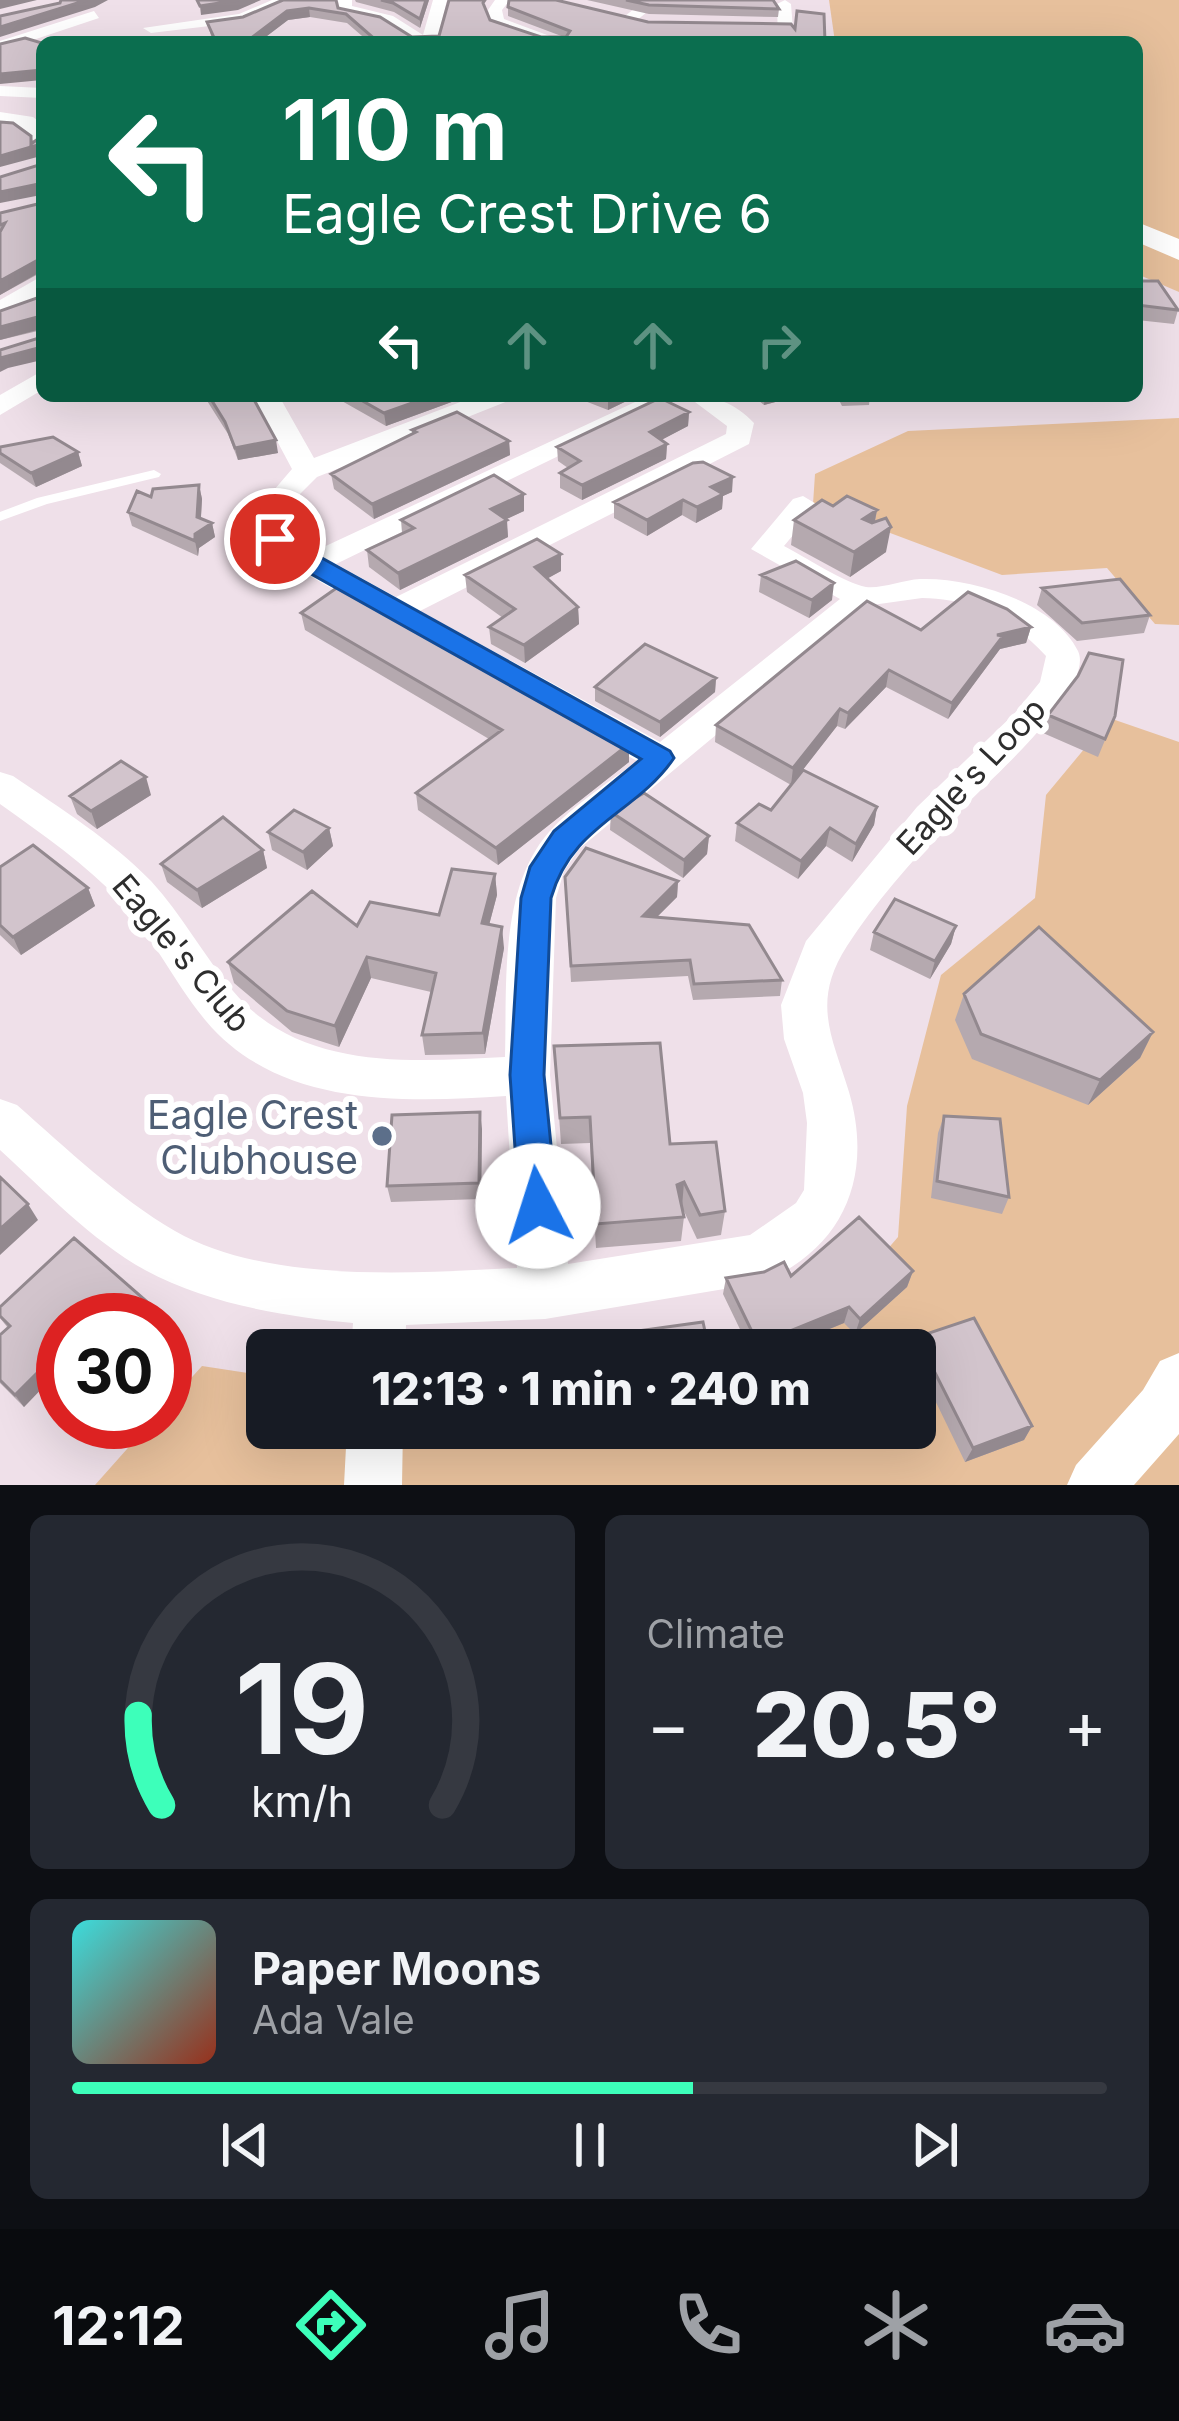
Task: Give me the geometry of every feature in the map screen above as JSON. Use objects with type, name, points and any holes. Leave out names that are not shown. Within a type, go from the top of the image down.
[{"type":"main road","points":[[0,120],[24,122],[36,133]]},
{"type":"main road","points":[[1143,234],[1179,251]]},
{"type":"street","points":[[151,28],[242,18],[255,9],[289,0]]},
{"type":"street","points":[[345,0],[345,8],[388,19],[416,36]]},
{"type":"street","points":[[428,36],[440,0]]},
{"type":"street","points":[[502,0],[495,10],[497,22],[540,36]]},
{"type":"street","points":[[630,19],[647,6],[645,0]]},
{"type":"street","points":[[763,26],[785,34],[784,4]]},
{"type":"street","points":[[0,46],[94,15]]},
{"type":"street","points":[[606,15],[648,22]]},
{"type":"street","points":[[0,92],[36,93]]},
{"type":"street","points":[[0,407],[36,383]]},
{"type":"street","points":[[279,402],[307,471]]},
{"type":"street","points":[[484,402],[307,471],[283,490],[273,507],[270,532],[312,565],[660,758]]},
{"type":"street","points":[[312,565],[656,402]]},
{"type":"street","points":[[398,609],[739,438],[741,423],[709,402]]},
{"type":"street","points":[[0,1120],[82,1194],[162,1252],[379,1325],[545,1293],[527,1075],[536,898],[545,867],[565,839],[660,758],[862,597],[766,549],[803,505]]},
{"type":"street","name":"Eagle's Loop","points":[[545,1293],[760,1258],[814,1220],[828,1194],[831,1123],[826,1093],[806,1039],[803,1005],[826,940],[930,817],[1028,722],[1064,669],[1064,655],[1036,622],[1002,600],[951,590],[895,590],[862,597]]},
{"type":"street","name":"Eagle's Club","points":[[0,785],[132,887],[217,1002],[260,1044],[328,1070],[390,1077],[527,1075]]},
{"type":"street","points":[[1096,1485],[1163,1410],[1179,1380]]},
{"type":"street","points":[[373,1485],[374,1449]]},
{"type":"lane","points":[[0,517],[42,501],[154,474]]},
{"type":"shaded area","points":[[829,0],[1179,0],[1179,292],[1143,277],[1143,36],[834,36]]},
{"type":"shaded area","points":[[1179,418],[1179,625],[1155,624],[1107,568],[1002,575],[813,504],[815,474],[908,431]]},
{"type":"shaded area","points":[[1089,711],[1179,742],[1179,1485],[95,1485],[127,1449],[192,1449],[192,1377],[202,1366],[246,1373],[246,1449],[936,1449],[936,1329],[815,1329],[898,1237],[907,1106],[941,975],[1035,898],[1046,795],[1085,748]]},
{"type":"building","points":[[61,0],[87,0],[0,27],[0,16]]},
{"type":"building","points":[[197,0],[239,0],[200,6]]},
{"type":"building","points":[[283,0],[336,0],[338,8],[380,17],[410,36],[371,36],[346,14],[309,8],[287,11],[254,36],[213,36],[207,22],[243,17]]},
{"type":"building","points":[[381,0],[426,0],[420,19]]},
{"type":"building","points":[[449,0],[485,0],[490,20],[538,36],[439,36]]},
{"type":"building","points":[[509,0],[556,0],[648,22],[791,24],[795,29],[797,11],[824,14],[825,36],[567,36],[570,31],[508,7]]},
{"type":"building","points":[[626,0],[773,0],[779,9],[649,5]]},
{"type":"building","points":[[25,38],[36,41],[36,71],[0,74],[0,44]]},
{"type":"building","points":[[0,122],[13,123],[31,136],[31,144],[36,140],[36,146],[0,156]]},
{"type":"building","points":[[36,166],[36,184],[0,192],[0,177]]},
{"type":"building","points":[[36,204],[36,261],[0,281],[0,232],[5,223],[0,225],[0,213]]},
{"type":"building","points":[[1143,281],[1158,281],[1178,310],[1143,306]]},
{"type":"building","points":[[36,298],[36,317],[0,327],[0,311]]},
{"type":"building","points":[[36,339],[36,349],[0,358],[0,350]]},
{"type":"building","points":[[213,402],[255,402],[276,440],[235,448]]},
{"type":"building","points":[[365,402],[415,402],[384,413]]},
{"type":"building","points":[[652,402],[668,402],[689,412],[650,432],[667,444],[582,485],[560,473],[580,461],[557,447]]},
{"type":"building","points":[[457,412],[509,441],[372,504],[331,474],[416,432],[412,430]]},
{"type":"building","points":[[53,437],[78,452],[31,473],[0,453],[0,447]]},
{"type":"building","points":[[703,462],[733,477],[711,487],[723,494],[697,507],[683,500],[647,520],[614,502],[693,463]]},
{"type":"building","points":[[494,475],[524,494],[491,509],[507,520],[398,573],[367,550],[414,528],[401,520]]},
{"type":"building","points":[[199,485],[197,517],[212,523],[195,534],[195,541],[128,512],[137,491],[151,497],[153,489]]},
{"type":"building","points":[[847,496],[877,510],[863,519],[872,523],[886,518],[891,527],[854,552],[794,520],[822,500],[833,506]]},
{"type":"building","points":[[537,539],[561,554],[535,567],[578,607],[524,645],[489,627],[515,609],[465,575]]},
{"type":"building","points":[[796,561],[834,583],[812,600],[761,575]]},
{"type":"building","points":[[1120,579],[1150,615],[1082,623],[1042,588]]},
{"type":"building","points":[[338,587],[629,744],[496,848],[416,793],[502,730],[301,613]]},
{"type":"building","points":[[968,592],[1007,609],[1031,627],[997,635],[1003,636],[952,703],[889,670],[848,713],[840,709],[793,768],[716,725],[867,601],[921,630]]},
{"type":"building","points":[[645,644],[716,678],[660,722],[595,687]]},
{"type":"building","points":[[1089,653],[1123,660],[1115,716],[1105,739],[1048,715]]},
{"type":"building","points":[[121,761],[146,777],[91,811],[70,796]]},
{"type":"building","points":[[803,770],[877,807],[856,844],[830,828],[801,861],[737,823],[759,804],[771,810]]},
{"type":"building","points":[[644,793],[709,836],[684,860],[611,812]]},
{"type":"building","points":[[294,810],[329,828],[303,852],[268,832]]},
{"type":"building","points":[[223,817],[263,850],[197,890],[161,864]]},
{"type":"building","points":[[33,845],[88,888],[13,937],[0,925],[0,867]]},
{"type":"building","points":[[586,848],[678,881],[643,916],[749,925],[782,980],[694,984],[690,960],[571,966],[565,877]]},
{"type":"building","points":[[452,869],[495,874],[482,923],[502,927],[483,1033],[422,1035],[436,973],[367,957],[335,1026],[287,1011],[228,962],[312,891],[357,926],[370,902],[439,915]]},
{"type":"building","points":[[895,899],[956,926],[935,961],[874,932]]},
{"type":"building","points":[[1039,927],[1153,1032],[1100,1080],[981,1034],[964,994]]},
{"type":"building","points":[[660,1043],[670,1144],[716,1142],[725,1211],[700,1215],[684,1182],[677,1185],[684,1217],[596,1224],[590,1117],[560,1118],[554,1046]]},
{"type":"building","points":[[480,1112],[479,1183],[387,1186],[392,1115]]},
{"type":"building","points":[[944,1116],[1000,1119],[1009,1197],[937,1181]]},
{"type":"building","points":[[0,1177],[28,1204],[0,1229]]},
{"type":"building","points":[[859,1217],[913,1271],[860,1319],[849,1307],[795,1329],[751,1329],[726,1278],[764,1272],[784,1262],[791,1276]]},
{"type":"building","points":[[74,1238],[137,1293],[36,1293],[36,1374],[15,1395],[0,1380],[0,1335],[10,1326],[0,1316],[0,1307]]},
{"type":"building","points":[[974,1318],[1032,1426],[973,1448],[936,1375],[936,1331]]},
{"type":"building","points":[[703,1322],[704,1329],[652,1329]]},
{"type":"place","name":"Eagle Crest Clubhouse","points":[[382,1136]]},
{"type":"route","points":[[275,539],[312,565],[660,758],[565,839],[545,867],[536,898],[527,1075],[538,1206]]}]
